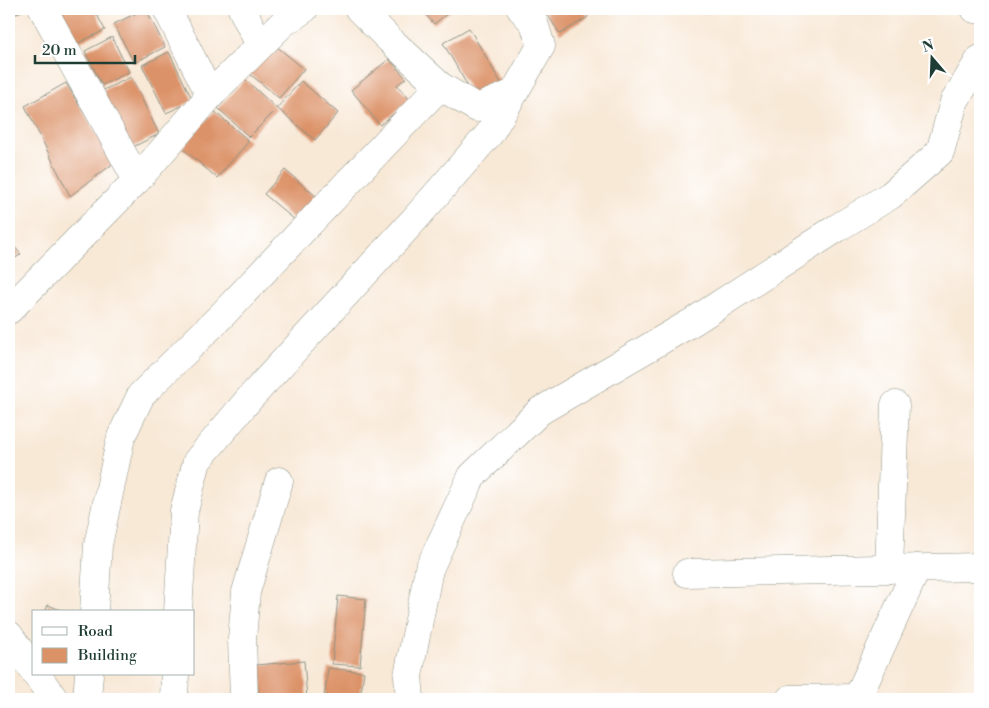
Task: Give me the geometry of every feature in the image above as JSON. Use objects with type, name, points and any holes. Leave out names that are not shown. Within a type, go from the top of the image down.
[{"type":"street","points":[[43,9],[137,180]]},
{"type":"street","points":[[167,9],[210,96]]},
{"type":"street","points":[[242,9],[260,45]]},
{"type":"street","points":[[9,310],[137,180],[210,96],[283,23],[304,9]]},
{"type":"street","points":[[358,9],[440,86],[477,108],[514,93]]},
{"type":"street","points":[[178,610],[184,511],[197,462],[250,398],[414,220],[490,133],[541,46],[534,23],[521,9]]},
{"type":"street","points":[[975,9],[980,9]]},
{"type":"street","points":[[410,699],[408,676],[429,569],[472,476],[540,411],[694,321],[891,195],[940,152],[954,102],[980,59]]},
{"type":"street","points":[[94,610],[98,545],[121,438],[141,395],[223,314],[440,86]]},
{"type":"street","points":[[889,569],[895,405]]},
{"type":"street","points":[[244,699],[242,639],[246,592],[279,481]]},
{"type":"street","points":[[687,573],[980,567]]},
{"type":"street","points":[[790,699],[857,698],[917,568]]},
{"type":"street","points":[[9,635],[32,668]]},
{"type":"street","points":[[37,676],[54,699]]},
{"type":"street","points":[[87,699],[89,676]]},
{"type":"street","points":[[174,676],[174,699]]},
{"type":"building","points":[[9,9],[25,9],[9,18]]},
{"type":"building","points":[[59,9],[94,9],[105,30],[76,44]]},
{"type":"building","points":[[145,9],[165,47],[134,63],[114,24]]},
{"type":"building","points":[[421,9],[453,9],[434,24]]},
{"type":"building","points":[[544,9],[583,9],[588,17],[560,34]]},
{"type":"building","points":[[469,28],[504,88],[478,104],[443,43]]},
{"type":"building","points":[[112,37],[129,72],[102,85],[85,51]]},
{"type":"building","points":[[275,45],[304,69],[279,98],[250,74]]},
{"type":"building","points":[[169,52],[193,101],[166,113],[142,65]]},
{"type":"building","points":[[389,59],[406,78],[397,85],[410,100],[380,125],[351,90]]},
{"type":"building","points":[[131,77],[159,134],[125,151],[97,93]]},
{"type":"building","points":[[245,79],[277,109],[249,137],[218,108]]},
{"type":"building","points":[[301,81],[338,113],[315,140],[277,108]]},
{"type":"building","points":[[66,83],[114,163],[70,196],[25,106]]},
{"type":"building","points":[[214,111],[249,141],[217,178],[182,148]]},
{"type":"building","points":[[285,170],[317,197],[296,221],[264,194]]},
{"type":"building","points":[[9,241],[21,254],[9,263]]},
{"type":"building","points":[[338,596],[366,599],[360,666],[332,664]]},
{"type":"building","points":[[48,605],[61,610],[46,610]]},
{"type":"building","points":[[304,661],[307,699],[259,699],[256,665]]},
{"type":"building","points":[[328,668],[364,672],[360,699],[324,699]]}]
